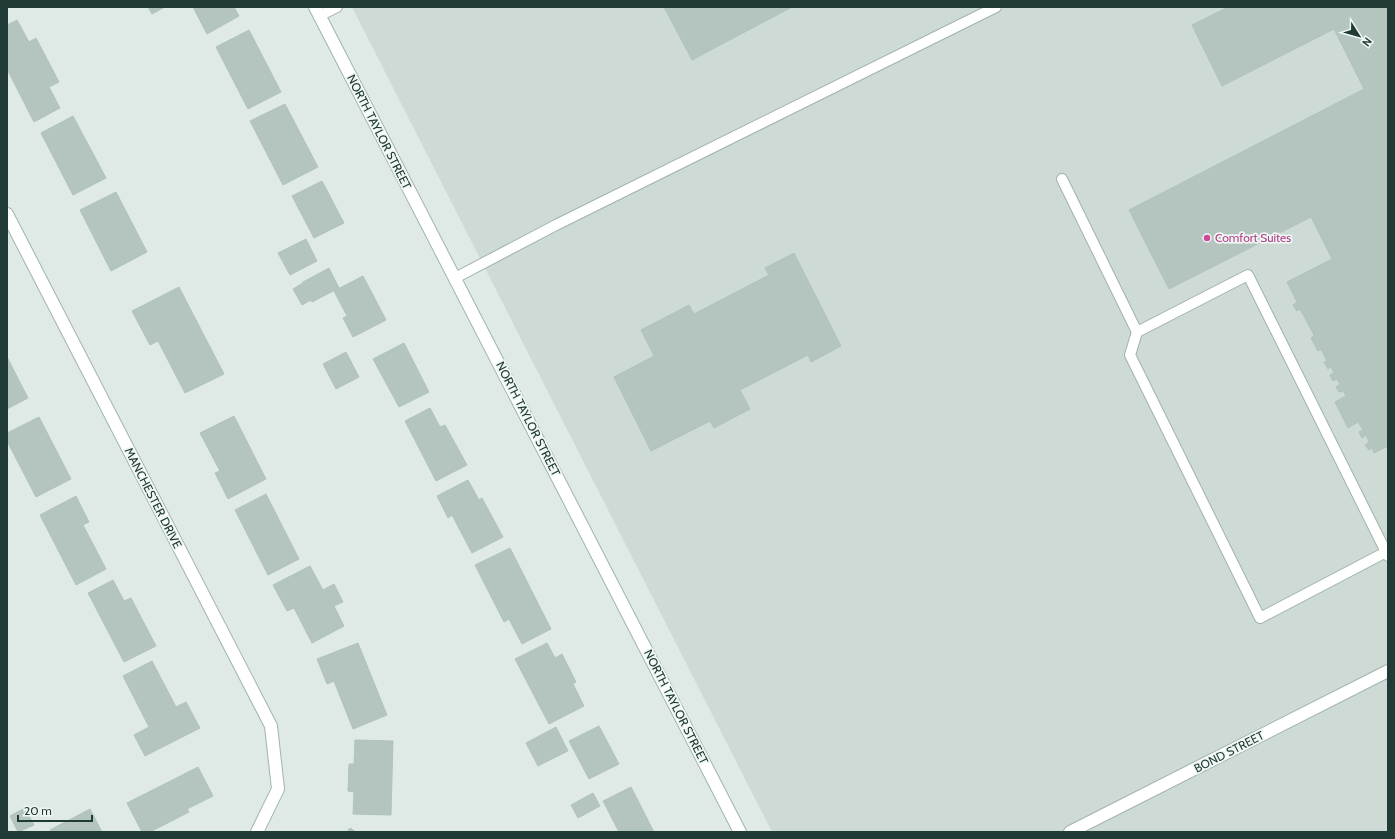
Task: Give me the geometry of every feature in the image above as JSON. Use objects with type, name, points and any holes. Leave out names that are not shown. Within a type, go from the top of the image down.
[{"type":"street","name":"NORTH TAYLOR STREET","points":[[317,12],[740,832]]},
{"type":"street","name":"MANCHESTER DRIVE","points":[[7,214],[271,726],[278,789],[257,832]]},
{"type":"street","name":"BOND STREET","points":[[1070,832],[1388,671]]},
{"type":"lane","points":[[317,12],[337,7]]},
{"type":"lane","points":[[454,278],[556,225],[996,7]]},
{"type":"lane","points":[[1062,180],[1137,332],[1130,355],[1260,618],[1387,554],[1248,275],[1137,332]]},
{"type":"shaded area","points":[[352,7],[1388,7],[1388,832],[772,832]]},
{"type":"building","points":[[148,7],[165,7],[152,14]]},
{"type":"building","points":[[193,7],[234,7],[239,16],[207,34]]},
{"type":"building","points":[[664,7],[792,7],[692,60]]},
{"type":"building","name":"Comfort Suites","points":[[1228,7],[1388,7],[1388,446],[1374,453],[1372,448],[1369,450],[1365,445],[1369,442],[1366,435],[1362,438],[1359,432],[1363,430],[1358,422],[1348,428],[1335,402],[1346,396],[1343,391],[1339,392],[1336,387],[1340,384],[1337,379],[1333,381],[1330,375],[1334,373],[1331,367],[1328,369],[1324,362],[1327,361],[1321,349],[1318,351],[1311,338],[1314,335],[1300,309],[1297,311],[1293,305],[1297,302],[1287,282],[1332,259],[1311,217],[1169,289],[1129,210],[1364,89],[1334,29],[1222,86],[1192,25]]},
{"type":"building","points":[[17,20],[29,42],[36,38],[59,82],[49,87],[60,108],[34,122],[7,69],[7,25]]},
{"type":"building","points":[[249,30],[281,92],[248,109],[216,47]]},
{"type":"building","points":[[285,104],[318,167],[283,185],[250,121]]},
{"type":"building","points":[[73,116],[106,178],[73,195],[41,133]]},
{"type":"building","points":[[322,181],[344,223],[314,238],[292,196]]},
{"type":"building","points":[[116,192],[147,252],[111,271],[80,210]]},
{"type":"building","points":[[306,239],[317,261],[290,275],[278,253]]},
{"type":"building","points":[[794,253],[841,346],[811,362],[808,355],[740,390],[750,409],[714,428],[710,421],[651,451],[614,377],[654,356],[641,330],[689,305],[694,314],[769,275],[765,268]]},
{"type":"building","points":[[329,268],[339,288],[312,302],[311,300],[302,305],[293,289]]},
{"type":"building","points":[[363,276],[386,320],[353,337],[343,318],[347,316],[334,291]]},
{"type":"building","points":[[179,287],[224,374],[185,393],[158,341],[150,345],[132,311]]},
{"type":"building","points":[[404,343],[429,392],[399,407],[373,359]]},
{"type":"building","points":[[346,352],[359,377],[336,389],[323,364]]},
{"type":"building","points":[[7,357],[28,398],[7,409]]},
{"type":"building","points":[[430,408],[440,427],[445,425],[467,465],[436,481],[405,421]]},
{"type":"building","points":[[234,416],[266,479],[228,499],[215,473],[220,471],[200,433]]},
{"type":"building","points":[[39,417],[71,479],[36,497],[7,441],[7,433]]},
{"type":"building","points":[[468,480],[479,500],[482,498],[503,537],[472,553],[452,515],[448,518],[437,496]]},
{"type":"building","points":[[266,494],[299,559],[268,575],[235,510]]},
{"type":"building","points":[[76,496],[89,522],[83,525],[106,569],[76,585],[40,515]]},
{"type":"building","points":[[510,548],[551,629],[522,644],[509,619],[504,622],[475,565]]},
{"type":"building","points":[[310,566],[323,590],[334,584],[343,602],[334,606],[344,626],[312,643],[294,608],[287,611],[273,585]]},
{"type":"building","points":[[113,580],[124,601],[131,598],[156,646],[124,662],[88,593]]},
{"type":"building","points":[[358,643],[387,715],[353,729],[334,681],[327,684],[317,659]]},
{"type":"building","points":[[547,643],[555,658],[562,654],[576,682],[573,684],[584,706],[549,724],[515,659]]},
{"type":"building","points":[[152,661],[176,707],[186,702],[200,728],[145,756],[134,735],[149,727],[123,676]]},
{"type":"building","points":[[599,726],[619,764],[589,779],[569,741]]},
{"type":"building","points":[[556,727],[568,751],[538,766],[526,743]]},
{"type":"building","points":[[355,740],[393,741],[391,815],[353,814],[354,792],[348,791],[349,764],[354,764]]},
{"type":"building","points":[[198,767],[213,796],[187,809],[189,812],[150,832],[142,832],[127,803]]},
{"type":"building","points":[[631,787],[654,832],[619,832],[603,801]]},
{"type":"building","points":[[593,793],[600,806],[578,818],[571,805]]},
{"type":"building","points":[[25,808],[34,825],[18,832],[10,816]]},
{"type":"building","points":[[90,809],[102,832],[51,832],[50,830]]},
{"type":"building","points":[[350,828],[356,832],[347,832]]},
{"type":"place","name":"Comfort Suites","points":[[1207,238]]}]
